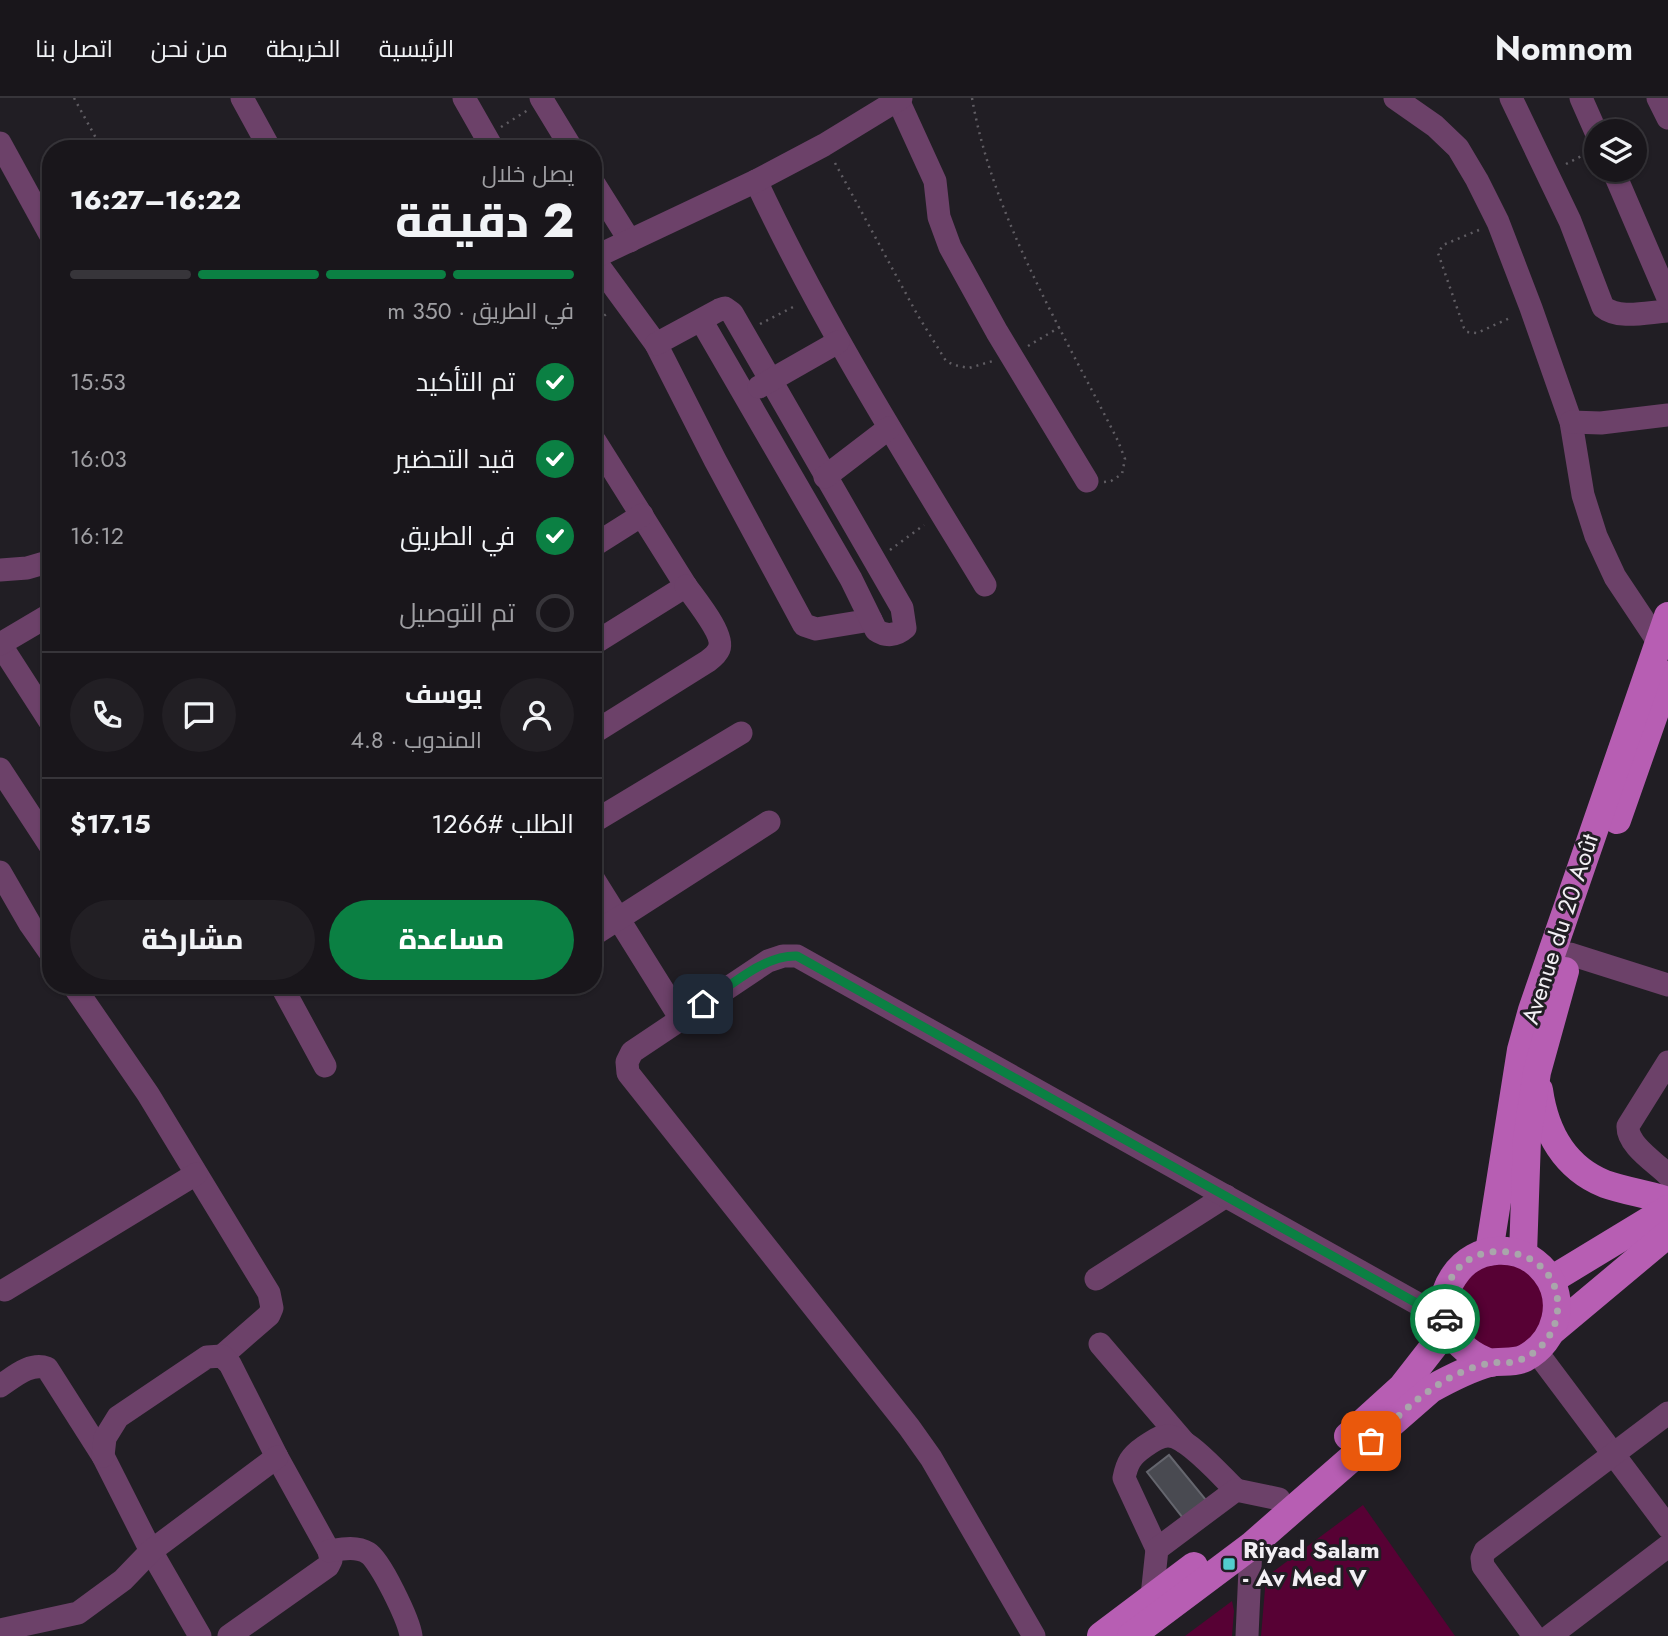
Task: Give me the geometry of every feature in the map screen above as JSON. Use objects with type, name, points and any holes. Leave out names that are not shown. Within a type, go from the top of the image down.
[{"type":"main road","name":"Avenue du 20 Août","points":[[1489,1252],[1521,1050],[1528,1023],[1668,616]]},
{"type":"main road","name":"Avenue du 20 Août","points":[[1523,1254],[1527,1139],[1537,1072],[1570,954],[1666,690]]},
{"type":"main road","points":[[1537,1072],[1541,1106],[1556,1144],[1567,1159],[1581,1172],[1606,1184],[1668,1201]]},
{"type":"main road","points":[[1551,1280],[1668,1209]]},
{"type":"main road","points":[[1544,1341],[1557,1315],[1557,1297],[1551,1280],[1539,1265],[1523,1254],[1500,1250],[1468,1261],[1453,1277],[1445,1297],[1447,1324],[1456,1341],[1478,1359],[1507,1363],[1523,1359],[1544,1341],[1668,1234]]},
{"type":"main road","points":[[1101,1636],[1279,1499],[1402,1387],[1447,1324]]},
{"type":"main road","points":[[1131,1636],[1251,1546],[1431,1389],[1455,1375],[1492,1363]]},
{"type":"street","points":[[242,98],[265,140]]},
{"type":"street","points":[[464,98],[488,140]]},
{"type":"street","points":[[1395,98],[1435,126],[1458,148],[1498,222],[1571,422],[1583,495],[1596,536],[1615,577],[1659,643]]},
{"type":"street","points":[[1511,98],[1570,221],[1603,307],[1609,313],[1620,314],[1668,311]]},
{"type":"street","points":[[1581,98],[1590,119]]},
{"type":"street","points":[[1658,98],[1668,118]]},
{"type":"street","points":[[542,99],[567,140]]},
{"type":"street","points":[[602,254],[756,181],[824,145],[900,99],[935,181],[942,228],[1012,356],[1087,481]]},
{"type":"street","points":[[0,143],[42,220]]},
{"type":"street","points":[[756,181],[838,342],[985,584]]},
{"type":"street","points":[[1618,182],[1668,298]]},
{"type":"street","points":[[602,196],[630,241]]},
{"type":"street","points":[[602,270],[656,344],[804,625],[816,629],[872,620]]},
{"type":"street","points":[[656,344],[719,310],[729,309],[902,608],[905,628],[896,635],[883,635],[876,630],[851,579],[701,320]]},
{"type":"street","points":[[744,396],[838,342]]},
{"type":"street","points":[[1571,422],[1601,423],[1668,415]]},
{"type":"street","points":[[825,477],[889,428]]},
{"type":"street","points":[[602,452],[714,627],[720,642],[719,652],[708,662],[602,727]]},
{"type":"street","points":[[602,540],[642,515]]},
{"type":"street","points":[[0,570],[42,564]]},
{"type":"street","points":[[602,638],[687,586]]},
{"type":"street","points":[[42,619],[0,644],[42,709]]},
{"type":"street","points":[[602,817],[741,733]]},
{"type":"street","points":[[0,769],[42,833]]},
{"type":"street","points":[[602,929],[769,821]]},
{"type":"street","points":[[0,872],[42,941]]},
{"type":"street","points":[[602,893],[681,1019]]},
{"type":"street","points":[[1570,954],[1668,985]]},
{"type":"street","points":[[1034,1636],[931,1458],[628,1073],[627,1062],[632,1052],[768,961],[783,956],[797,956],[1226,1196],[1447,1324]]},
{"type":"street","points":[[79,994],[148,1094],[267,1288],[271,1300],[269,1315],[222,1356],[208,1357],[118,1416],[104,1437],[103,1456]]},
{"type":"street","points":[[286,994],[325,1066]]},
{"type":"street","points":[[1668,1062],[1628,1126],[1628,1131],[1632,1141],[1668,1175]]},
{"type":"street","points":[[5,1290],[196,1174]]},
{"type":"street","points":[[1096,1279],[1226,1196]]},
{"type":"street","points":[[1544,1341],[1614,1455],[1668,1527]]},
{"type":"street","points":[[1100,1344],[1184,1441],[1236,1490],[1279,1499]]},
{"type":"street","points":[[222,1356],[233,1369],[277,1457],[329,1550],[330,1564],[229,1636]]},
{"type":"street","points":[[0,1386],[27,1369],[39,1366],[47,1368],[103,1456],[151,1551],[201,1636]]},
{"type":"street","points":[[1534,1636],[1483,1566],[1485,1550],[1668,1413]]},
{"type":"street","points":[[1152,1596],[1157,1549],[1124,1478],[1126,1465],[1133,1454],[1156,1438],[1170,1436],[1184,1441]]},
{"type":"street","points":[[0,1630],[78,1613],[123,1580],[151,1551],[277,1457]]},
{"type":"street","points":[[1157,1549],[1236,1490]]},
{"type":"street","points":[[1247,1636],[1251,1546]]},
{"type":"street","points":[[1550,1636],[1668,1546]]},
{"type":"street","points":[[329,1550],[357,1549],[371,1554],[406,1615],[411,1636]]},
{"type":"path","points":[[75,98],[98,140]]},
{"type":"path","points":[[972,98],[992,177],[1036,282],[1125,459],[1122,474],[1111,481],[1087,481]]},
{"type":"path","points":[[494,140],[542,99]]},
{"type":"path","points":[[824,145],[917,314],[946,361],[970,368],[1012,356],[1060,327]]},
{"type":"path","points":[[1547,173],[1584,155]]},
{"type":"path","points":[[1498,222],[1439,249],[1442,269],[1464,328],[1467,332],[1477,333],[1531,308]]},
{"type":"path","points":[[743,333],[813,297]]},
{"type":"path","points":[[874,561],[942,513]]},
{"type":"shaded area","points":[[1496,1259],[1517,1261],[1546,1293],[1539,1334],[1511,1352],[1479,1348],[1454,1314],[1460,1282]]},
{"type":"shaded area","points":[[1363,1505],[1455,1636],[1261,1636],[1266,1577]]},
{"type":"shaded area","points":[[1232,1601],[1232,1636],[1185,1636]]},
{"type":"building","points":[[1169,1455],[1206,1500],[1183,1518],[1147,1472]]},
{"type":"way so far","points":[[1371,1441],[1431,1389],[1455,1375],[1492,1363],[1523,1359],[1536,1351],[1552,1331],[1557,1315],[1557,1297],[1551,1280],[1539,1265],[1523,1254],[1500,1250],[1489,1252],[1468,1261],[1453,1277],[1445,1297],[1445,1319]]},
{"type":"place","name":"Riyad Salam - Av Med V","points":[[1229,1564]]},
{"type":"route","points":[[703,1004],[768,961],[783,956],[797,956],[1445,1319]]}]
